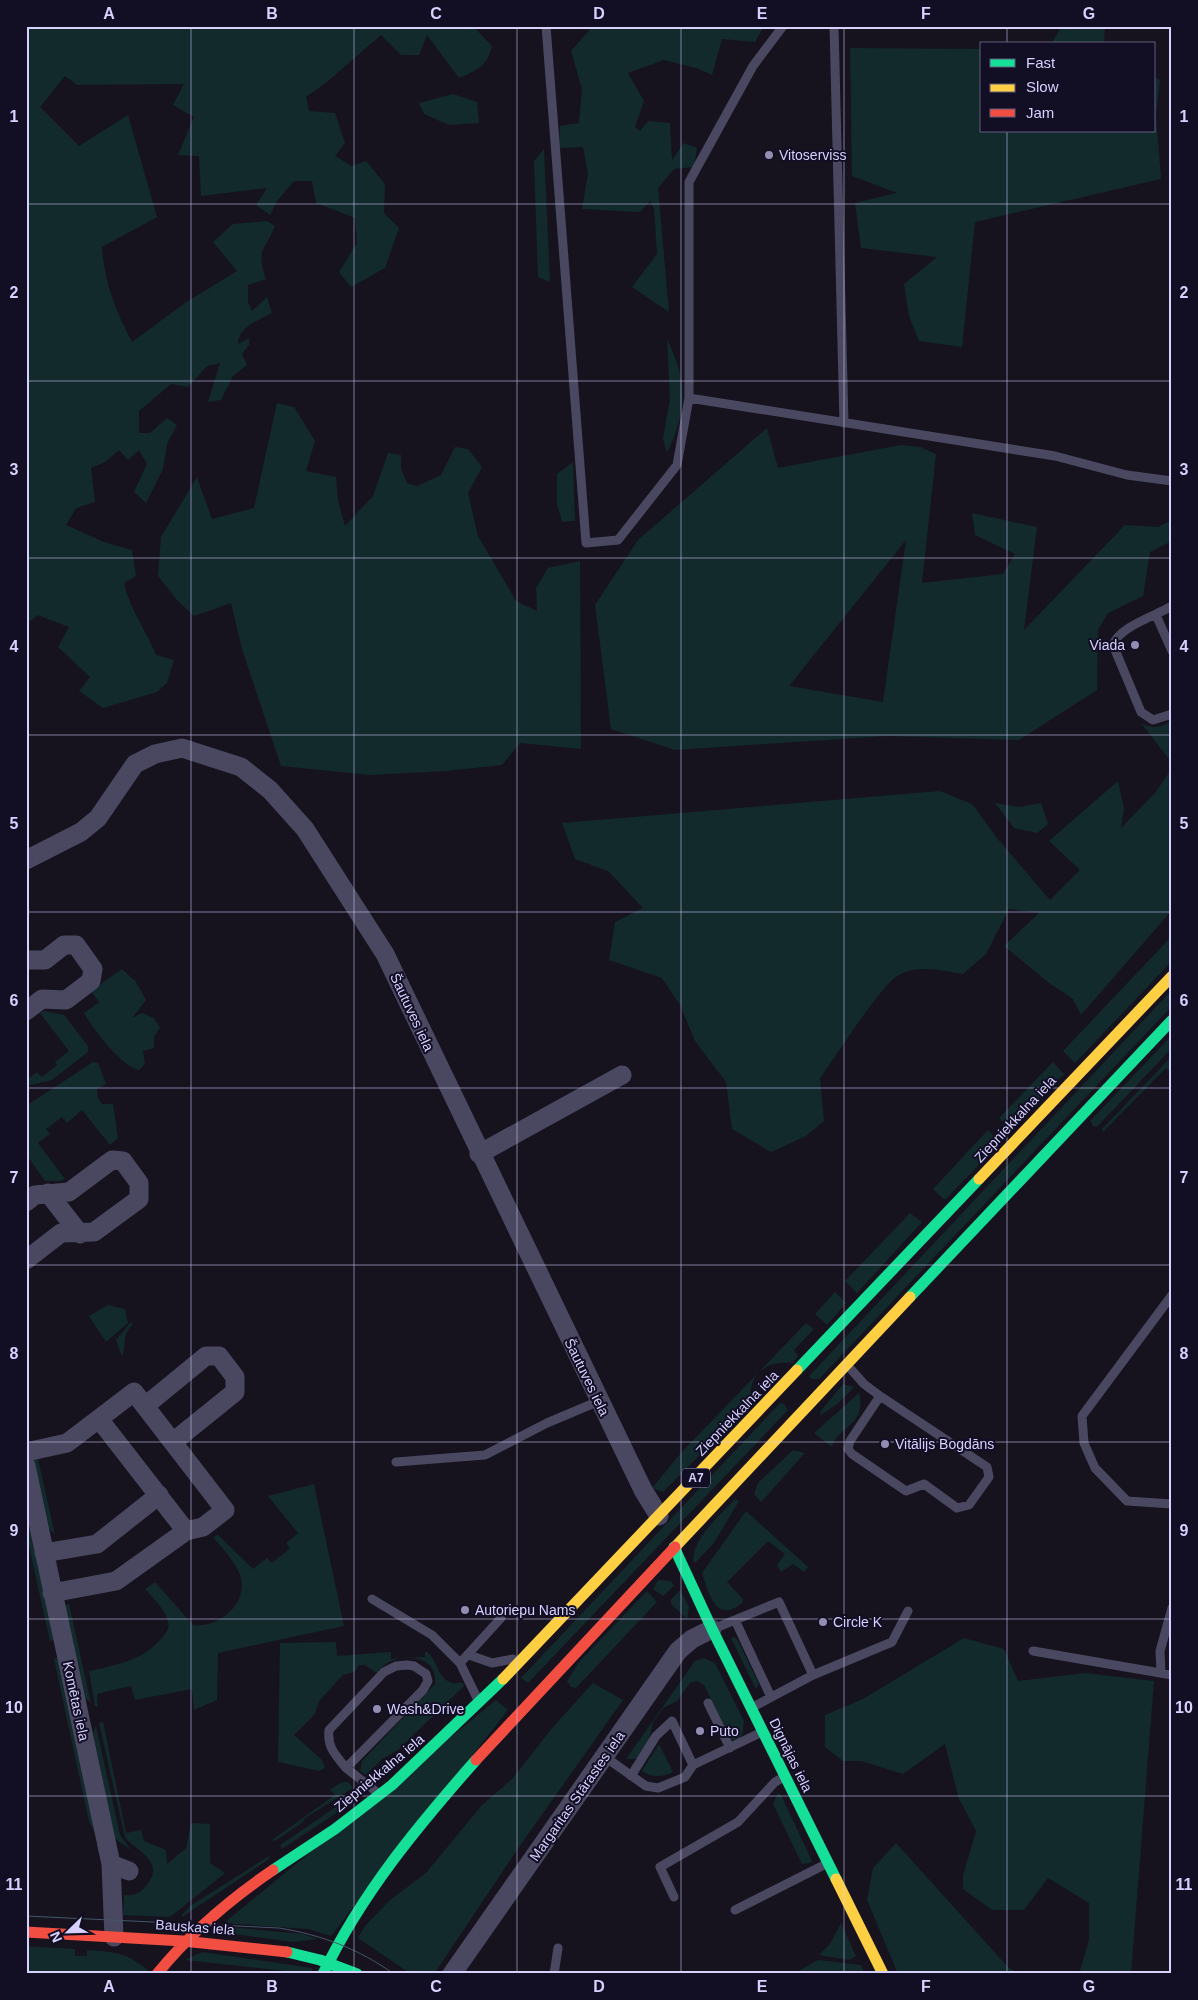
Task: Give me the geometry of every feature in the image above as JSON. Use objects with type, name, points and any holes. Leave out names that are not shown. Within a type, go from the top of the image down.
[{"type":"main road","name":"Ziepniekkalna iela","points":[[185,1941],[200,1925],[240,1893],[360,1811],[380,1795],[409,1771],[480,1703],[1172,976]]},
{"type":"main road","name":"A7","points":[[323,1974],[338,1943],[384,1872],[419,1824],[532,1698],[1172,1020]]},
{"type":"main road","points":[[786,1383],[802,1387],[810,1403]]},
{"type":"main road","name":"Dignājas iela","points":[[674,1547],[762,1732],[883,1974]]},
{"type":"main road","points":[[506,1676],[502,1690],[509,1699],[519,1702],[532,1698]]},
{"type":"main road","name":"Bauskas iela","points":[[26,1932],[185,1941],[294,1952],[329,1961],[357,1974]]},
{"type":"main road","name":"A7","points":[[157,1974],[185,1941]]},
{"type":"street","name":"Šautuves iela","points":[[26,860],[81,832],[98,818],[136,764],[156,754],[182,748],[241,767],[270,790],[304,830],[385,954],[479,1154],[642,1490],[659,1516]]},
{"type":"street","points":[[26,960],[45,960],[64,945],[76,945],[93,969],[91,980],[66,1000],[42,999],[26,1011]]},
{"type":"street","points":[[479,1154],[622,1075]]},
{"type":"street","points":[[26,1202],[34,1195],[69,1192],[112,1160],[122,1160],[139,1183],[139,1199],[94,1232],[80,1234],[61,1233],[26,1260]]},
{"type":"street","points":[[48,1193],[80,1234]]},
{"type":"street","points":[[145,1406],[206,1356],[219,1356],[235,1377],[235,1392],[173,1442]]},
{"type":"street","points":[[26,1452],[67,1444],[134,1392],[226,1510],[203,1527],[186,1531],[116,1581],[52,1593]]},
{"type":"street","points":[[99,1419],[186,1531]]},
{"type":"street","name":"Komētas iela","points":[[26,1466],[111,1864],[114,1937]]},
{"type":"street","points":[[44,1553],[97,1544],[159,1495]]},
{"type":"street","name":"Margaritas Stārastes iela","points":[[452,1974],[678,1651],[692,1639],[712,1629]]},
{"type":"street","points":[[111,1864],[128,1872]]},
{"type":"lane","points":[[546,26],[586,543],[618,540],[677,465],[689,398],[689,182],[753,66],[783,26]]},
{"type":"lane","points":[[834,26],[844,423]]},
{"type":"lane","points":[[689,398],[1056,456],[1127,475],[1172,481]]},
{"type":"lane","points":[[1172,606],[1156,616],[1125,630],[1116,637],[1113,645],[1141,712],[1153,720],[1172,714]]},
{"type":"lane","points":[[1156,616],[1172,651]]},
{"type":"lane","points":[[1172,1295],[1082,1416],[1084,1443],[1095,1468],[1127,1500],[1172,1504]]},
{"type":"lane","points":[[846,1364],[864,1384],[880,1396],[987,1468],[989,1476],[969,1505],[957,1508],[924,1484],[906,1491],[848,1450],[850,1442],[880,1396]]},
{"type":"lane","points":[[396,1462],[485,1455],[547,1422],[599,1401]]},
{"type":"lane","points":[[372,1599],[432,1635],[460,1663],[480,1703]]},
{"type":"lane","points":[[712,1629],[778,1602],[813,1675]]},
{"type":"lane","points":[[1161,1673],[1160,1651],[1172,1608]]},
{"type":"lane","points":[[751,1708],[813,1675],[892,1642],[908,1611]]},
{"type":"lane","points":[[460,1663],[469,1656],[502,1618]]},
{"type":"lane","points":[[735,1620],[771,1696]]},
{"type":"lane","points":[[1033,1651],[1172,1675]]},
{"type":"lane","points":[[469,1656],[492,1663],[525,1656]]},
{"type":"lane","points":[[346,1768],[422,1690],[428,1681],[426,1674],[414,1666],[407,1665],[396,1666],[384,1672],[330,1730],[328,1740],[331,1750],[346,1768],[380,1795]]},
{"type":"lane","points":[[708,1703],[730,1748]]},
{"type":"lane","points":[[630,1776],[656,1736],[672,1721],[693,1765]]},
{"type":"lane","points":[[605,1757],[646,1786],[658,1788],[685,1777],[693,1765],[762,1732]]},
{"type":"lane","points":[[674,1896],[660,1867],[738,1822],[775,1782],[785,1776]]},
{"type":"lane","points":[[735,1910],[828,1863]]},
{"type":"lane","points":[[554,1974],[558,1948]]},
{"type":"green space","points":[[26,26],[473,26],[492,46],[488,58],[480,67],[459,78],[427,35],[419,55],[401,55],[381,35],[327,82],[306,97],[309,111],[335,113],[345,143],[335,156],[352,166],[366,161],[385,184],[384,213],[399,228],[385,268],[351,287],[339,272],[357,243],[355,218],[316,203],[312,181],[294,181],[277,201],[270,215],[256,205],[267,188],[201,196],[199,156],[178,155],[194,117],[173,105],[184,84],[77,85],[65,76],[40,107],[79,146],[128,115],[157,217],[102,247],[108,284],[132,342],[185,303],[237,271],[213,242],[233,224],[267,221],[275,226],[263,251],[262,262],[266,279],[248,285],[248,302],[252,311],[267,297],[272,313],[250,325],[241,333],[238,344],[249,338],[249,345],[242,354],[247,365],[233,376],[221,400],[208,402],[220,363],[207,366],[188,387],[171,384],[139,411],[139,433],[150,433],[167,418],[177,425],[167,444],[163,469],[146,503],[134,492],[147,464],[139,450],[128,460],[119,450],[105,462],[91,468],[95,502],[76,508],[66,525],[104,542],[132,550],[136,576],[124,583],[130,602],[156,655],[174,660],[167,683],[157,692],[103,708],[79,691],[90,677],[58,647],[69,627],[38,615],[26,624]]},
{"type":"green space","points":[[593,26],[764,26],[755,42],[722,39],[712,75],[699,69],[664,60],[628,73],[644,101],[635,127],[640,131],[648,121],[670,123],[672,160],[684,143],[697,148],[694,167],[674,169],[658,188],[669,312],[632,287],[657,254],[654,208],[650,201],[640,212],[582,209],[588,173],[583,147],[559,148],[560,126],[579,123],[582,89],[571,51]]},
{"type":"green space","points":[[1062,26],[1105,26],[1104,42],[1052,42]]},
{"type":"green space","points":[[850,48],[980,49],[980,132],[1156,132],[1156,115],[1161,179],[975,222],[962,347],[919,341],[909,316],[904,284],[937,257],[861,248],[855,203],[897,193],[852,176]]},
{"type":"green space","points":[[1156,78],[1160,80],[1156,115]]},
{"type":"green space","points":[[453,94],[477,102],[479,123],[449,125],[424,114],[419,103]]},
{"type":"green space","points":[[544,149],[550,282],[538,277],[534,161]]},
{"type":"green space","points":[[667,339],[679,369],[682,396],[678,424],[667,453],[663,439],[670,399]]},
{"type":"green space","points":[[277,403],[294,407],[315,441],[306,471],[336,477],[338,500],[345,526],[373,496],[388,453],[401,455],[401,468],[407,483],[417,486],[441,475],[455,447],[468,449],[482,467],[468,493],[478,536],[516,601],[537,611],[536,588],[548,568],[580,561],[581,749],[520,743],[502,765],[446,771],[371,775],[281,766],[242,649],[231,603],[194,616],[177,600],[158,576],[161,537],[197,477],[212,519],[254,508]]},
{"type":"green space","points":[[767,428],[778,468],[901,445],[920,447],[936,454],[922,583],[1003,574],[1015,554],[975,535],[972,513],[1037,527],[1024,630],[1125,525],[1158,527],[1172,520],[1172,541],[1150,552],[1143,596],[1108,613],[1098,630],[1097,690],[1019,740],[887,736],[675,750],[611,729],[595,605],[638,540]],"holes":[[[906,540],[883,702],[789,686]]]},
{"type":"green space","points":[[573,462],[575,521],[562,522],[557,504],[557,474]]},
{"type":"green space","points":[[1172,721],[1172,763],[1141,723],[1156,727]]},
{"type":"green space","points":[[1172,768],[1172,910],[1081,1015],[1073,999],[1049,983],[1004,946],[1039,913],[1009,909],[986,954],[963,974],[923,969],[899,975],[891,981],[870,1006],[820,1078],[824,1121],[806,1136],[771,1152],[732,1129],[726,1082],[695,1041],[680,1005],[662,978],[609,960],[615,922],[643,908],[608,871],[575,859],[562,823],[940,791],[972,804],[997,838],[1050,900],[1080,870],[1049,841],[1118,781],[1124,808],[1121,828],[1155,793]]},
{"type":"green space","points":[[995,803],[1019,807],[1041,803],[1048,824],[1037,833],[1014,828]]},
{"type":"green space","points":[[1172,936],[1172,961],[1075,1063],[1063,1051]]},
{"type":"green space","points":[[122,969],[136,982],[146,1000],[132,1018],[142,1013],[154,1018],[160,1028],[154,1036],[154,1048],[143,1051],[145,1064],[139,1070],[116,1055],[100,1037],[84,1013],[99,1002],[91,991]]},
{"type":"green space","points":[[1172,990],[1172,1006],[819,1379],[811,1379],[809,1376]]},
{"type":"green space","points":[[44,1011],[64,1015],[88,1046],[88,1052],[52,1080],[26,1086],[26,1080],[37,1072],[42,1077],[57,1065],[55,1062],[69,1051],[40,1013]]},
{"type":"green space","points":[[1172,1035],[1172,1048],[1098,1126],[1094,1127],[1090,1121]]},
{"type":"green space","points":[[1172,1056],[1172,1074],[1166,1068],[1103,1132],[1102,1129]]},
{"type":"green space","points":[[93,1062],[98,1063],[106,1084],[97,1089],[98,1098],[102,1104],[113,1104],[118,1138],[110,1145],[82,1110],[67,1123],[62,1117],[46,1129],[50,1134],[38,1143],[65,1179],[45,1181],[26,1154],[26,1106]]},
{"type":"green space","points":[[1053,1062],[1064,1074],[1011,1130],[999,1118]]},
{"type":"green space","points":[[988,1130],[1000,1143],[945,1200],[933,1189]]},
{"type":"green space","points":[[910,1213],[922,1222],[857,1293],[845,1281]]},
{"type":"green space","points":[[835,1292],[846,1303],[827,1325],[815,1314]]},
{"type":"green space","points":[[108,1305],[125,1309],[128,1323],[106,1342],[89,1316]]},
{"type":"green space","points":[[132,1321],[132,1325],[125,1336],[122,1356],[116,1340]]},
{"type":"green space","points":[[806,1323],[814,1329],[794,1350],[798,1356],[793,1363],[774,1364],[760,1371],[752,1384],[751,1403],[663,1492],[652,1488],[680,1454]]},
{"type":"green space","points":[[843,1384],[854,1387],[837,1404],[821,1415],[820,1412]]},
{"type":"green space","points":[[859,1393],[860,1404],[856,1419],[840,1434],[832,1447],[814,1433]]},
{"type":"green space","points":[[780,1403],[784,1404],[788,1410],[528,1683],[521,1678]]},
{"type":"green space","points":[[793,1450],[805,1453],[761,1502],[754,1494],[758,1483]]},
{"type":"green space","points":[[35,1459],[38,1459],[55,1535],[46,1525],[32,1464]]},
{"type":"green space","points":[[314,1484],[344,1626],[218,1653],[217,1700],[194,1710],[192,1689],[135,1700],[131,1686],[97,1694],[98,1707],[95,1706],[89,1671],[119,1664],[137,1657],[154,1646],[167,1630],[168,1624],[164,1612],[145,1589],[155,1582],[193,1625],[213,1623],[222,1618],[236,1604],[241,1595],[242,1585],[235,1565],[213,1537],[218,1535],[253,1569],[267,1558],[272,1563],[290,1548],[286,1543],[298,1533],[268,1496]]},
{"type":"green space","points":[[735,1499],[739,1501],[714,1543],[695,1563],[693,1561],[694,1552],[708,1527]]},
{"type":"green space","points":[[26,1511],[54,1640],[50,1641],[26,1533]]},
{"type":"green space","points":[[746,1511],[808,1567],[804,1572],[793,1564],[781,1572],[777,1565],[785,1554],[768,1541],[727,1582],[743,1599],[743,1602],[734,1608],[720,1609],[711,1598],[702,1573]]},
{"type":"green space","points":[[658,1580],[671,1581],[674,1586],[663,1596],[653,1589]]},
{"type":"green space","points":[[680,1590],[689,1607],[687,1619],[671,1604],[671,1600]]},
{"type":"green space","points":[[647,1591],[657,1602],[576,1688],[571,1687],[567,1681],[579,1662]]},
{"type":"green space","points":[[69,1604],[91,1703],[85,1698],[64,1607]]},
{"type":"green space","points":[[731,1638],[737,1639],[759,1684],[756,1689]]},
{"type":"green space","points":[[964,1638],[1004,1649],[1018,1681],[1085,1673],[1154,1681],[1131,1974],[1079,1974],[1089,1940],[1089,1903],[1048,1878],[1024,1910],[992,1910],[963,1889],[963,1876],[976,1831],[959,1799],[945,1744],[903,1774],[861,1761],[843,1761],[825,1747],[825,1715],[863,1699]]},
{"type":"green space","points":[[336,1642],[337,1656],[391,1652],[391,1659],[403,1658],[389,1662],[377,1673],[365,1665],[359,1665],[354,1672],[343,1675],[319,1701],[315,1714],[294,1735],[322,1760],[325,1768],[319,1771],[278,1762],[280,1643]]},
{"type":"green space","points":[[425,1652],[427,1652],[431,1655],[440,1673],[447,1681],[463,1683],[464,1686],[398,1750],[382,1759],[366,1775],[360,1771],[362,1761],[435,1684],[435,1675],[427,1663],[407,1658],[425,1657]]},
{"type":"green space","points":[[58,1658],[100,1843],[89,1821],[54,1659]]},
{"type":"green space","points":[[704,1658],[715,1663],[744,1721],[742,1735],[738,1739],[731,1740],[704,1685],[697,1681],[690,1683],[677,1701],[663,1708],[653,1722],[648,1743],[636,1759],[626,1759],[695,1661]]},
{"type":"green space","points":[[593,1683],[623,1700],[517,1850],[434,1974],[411,1974],[358,1938],[365,1926],[390,1900],[426,1873],[482,1805],[512,1779],[553,1727]]},
{"type":"green space","points":[[496,1700],[508,1710],[331,1936],[308,1929],[224,1923]]},
{"type":"green space","points":[[103,1722],[126,1833],[141,1830],[144,1841],[166,1850],[167,1864],[186,1848],[191,1823],[210,1824],[210,1863],[225,1873],[170,1917],[123,1915],[124,1895],[135,1894],[141,1891],[151,1878],[153,1870],[148,1858],[125,1837],[99,1723]]},
{"type":"green space","points":[[96,1726],[120,1835],[131,1850],[114,1838],[93,1733]]},
{"type":"green space","points":[[659,1744],[673,1772],[662,1776],[649,1775],[642,1771]]},
{"type":"green space","points":[[348,1782],[353,1788],[305,1818],[303,1822],[275,1841],[272,1840],[335,1795],[330,1790],[340,1783]]},
{"type":"green space","points":[[778,1793],[781,1795],[812,1861],[810,1863],[802,1864],[773,1804]]},
{"type":"green space","points":[[352,1796],[347,1806],[282,1849],[280,1845]]},
{"type":"green space","points":[[896,1843],[1008,1967],[1020,1974],[898,1974],[867,1900],[873,1868]]},
{"type":"green space","points":[[269,1856],[269,1859],[182,1917],[190,1906]]},
{"type":"green space","points":[[841,1923],[856,1956],[849,1960],[819,1955],[830,1944]]},
{"type":"green space","points":[[228,1927],[303,1934],[318,1939],[293,1942],[233,1934]]},
{"type":"green space","points":[[26,1946],[75,1949],[75,1956],[87,1956],[87,1950],[113,1952],[126,1956],[148,1970],[145,1974],[26,1974]]},
{"type":"green space","points":[[202,1952],[312,1968],[312,1974],[185,1960]]},
{"type":"green space","points":[[818,1960],[861,1965],[865,1974],[799,1974],[800,1970]]},
{"type":"tram line","points":[[26,1916],[279,1928],[339,1944],[367,1957],[394,1974]]},
{"type":"traffic: fast","points":[[910,1297],[1172,1020]]},
{"type":"traffic: fast","points":[[797,1370],[979,1179]]},
{"type":"traffic: fast","points":[[674,1547],[712,1629],[836,1879]]},
{"type":"traffic: fast","points":[[273,1870],[335,1829],[392,1785],[503,1679]]},
{"type":"traffic: fast","points":[[323,1974],[338,1944],[373,1888],[412,1836],[476,1760]]},
{"type":"traffic: fast","points":[[287,1952],[320,1960],[357,1974]]},
{"type":"traffic: slow","points":[[979,1179],[1172,976]]},
{"type":"traffic: slow","points":[[675,1547],[910,1297]]},
{"type":"traffic: slow","points":[[503,1679],[797,1370]]},
{"type":"traffic: slow","points":[[836,1879],[883,1974]]},
{"type":"traffic: jam","points":[[476,1760],[675,1547]]},
{"type":"traffic: jam","points":[[157,1974],[183,1944],[211,1918],[273,1870]]},
{"type":"traffic: jam","points":[[26,1932],[183,1941],[287,1952]]},
{"type":"place","name":"Vitoserviss","points":[[769,155]]},
{"type":"place","name":"Viada","points":[[1135,645]]},
{"type":"place","name":"Vitālijs Bogdāns","points":[[885,1444]]},
{"type":"place","name":"Autoriepu Nams","points":[[465,1610]]},
{"type":"place","name":"Circle K","points":[[823,1622]]},
{"type":"place","name":"Wash&Drive","points":[[377,1709]]},
{"type":"place","name":"Puto","points":[[700,1731]]}]
